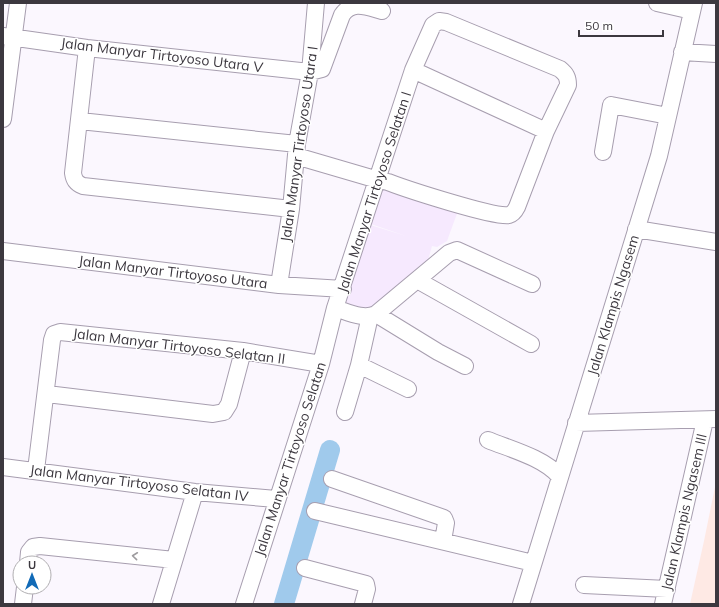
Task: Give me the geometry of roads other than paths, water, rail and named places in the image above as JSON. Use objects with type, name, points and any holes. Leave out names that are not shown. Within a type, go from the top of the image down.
[{"type":"street","points":[[3,119],[8,37],[18,3]]},
{"type":"street","name":"Jalan Manyar Tirtoyoso Utara I","points":[[279,285],[291,209],[296,150],[310,72],[316,3]]},
{"type":"street","points":[[657,3],[693,7]]},
{"type":"street","points":[[310,72],[322,69],[342,15],[346,9],[350,6],[358,4],[382,11]]},
{"type":"street","name":"Jalan Klampis Ngasem","points":[[521,604],[659,156],[693,7]]},
{"type":"street","name":"Jalan Manyar Tirtoyoso Selatan I","points":[[335,310],[413,70],[433,25],[439,21],[446,22],[560,69],[565,73],[568,79],[568,86],[546,131]]},
{"type":"street","name":"Jalan Manyar Tirtoyoso Utara V","points":[[8,37],[87,48],[310,72]]},
{"type":"street","points":[[87,48],[73,173],[74,179],[78,184],[83,186],[291,209]]},
{"type":"street","points":[[682,52],[716,54]]},
{"type":"street","points":[[80,121],[296,150],[378,180],[482,210],[509,215],[514,212],[546,131],[413,70]]},
{"type":"street","points":[[603,152],[611,105],[668,116]]},
{"type":"street","points":[[636,229],[716,242]]},
{"type":"street","points":[[335,310],[361,316],[373,315],[449,253],[457,250],[532,284]]},
{"type":"street","name":"Jalan Manyar Tirtoyoso Utara","points":[[3,251],[279,285],[342,289]]},
{"type":"street","points":[[417,280],[531,344]]},
{"type":"street","name":"Jalan Manyar Tirtoyoso Selatan","points":[[244,604],[276,499],[321,364],[335,310]]},
{"type":"street","points":[[345,412],[373,315]]},
{"type":"street","points":[[373,315],[465,366]]},
{"type":"street","name":"Jalan Manyar Tirtoyoso Selatan II","points":[[36,470],[54,334],[60,332],[243,351],[321,364]]},
{"type":"street","points":[[47,394],[213,414],[224,412],[229,404],[243,351]]},
{"type":"street","points":[[359,365],[408,389]]},
{"type":"street","points":[[576,423],[710,420]]},
{"type":"street","name":"Jalan Klampis Ngasem III","points":[[665,596],[710,420]]},
{"type":"street","points":[[488,440],[542,462],[552,467],[560,476]]},
{"type":"street","name":"Jalan Manyar Tirtoyoso Selatan IV","points":[[3,467],[36,470],[195,492],[276,499]]},
{"type":"street","points":[[332,479],[444,518],[446,523],[443,541]]},
{"type":"street","points":[[161,604],[195,492]]},
{"type":"street","points":[[315,511],[533,562]]},
{"type":"street","points":[[29,555],[33,547],[40,546],[174,560]]},
{"type":"street","points":[[305,568],[366,584],[367,589],[363,604]]},
{"type":"street","points":[[584,585],[665,596]]},
{"type":"waterway","points":[[284,604],[330,450]]}]
